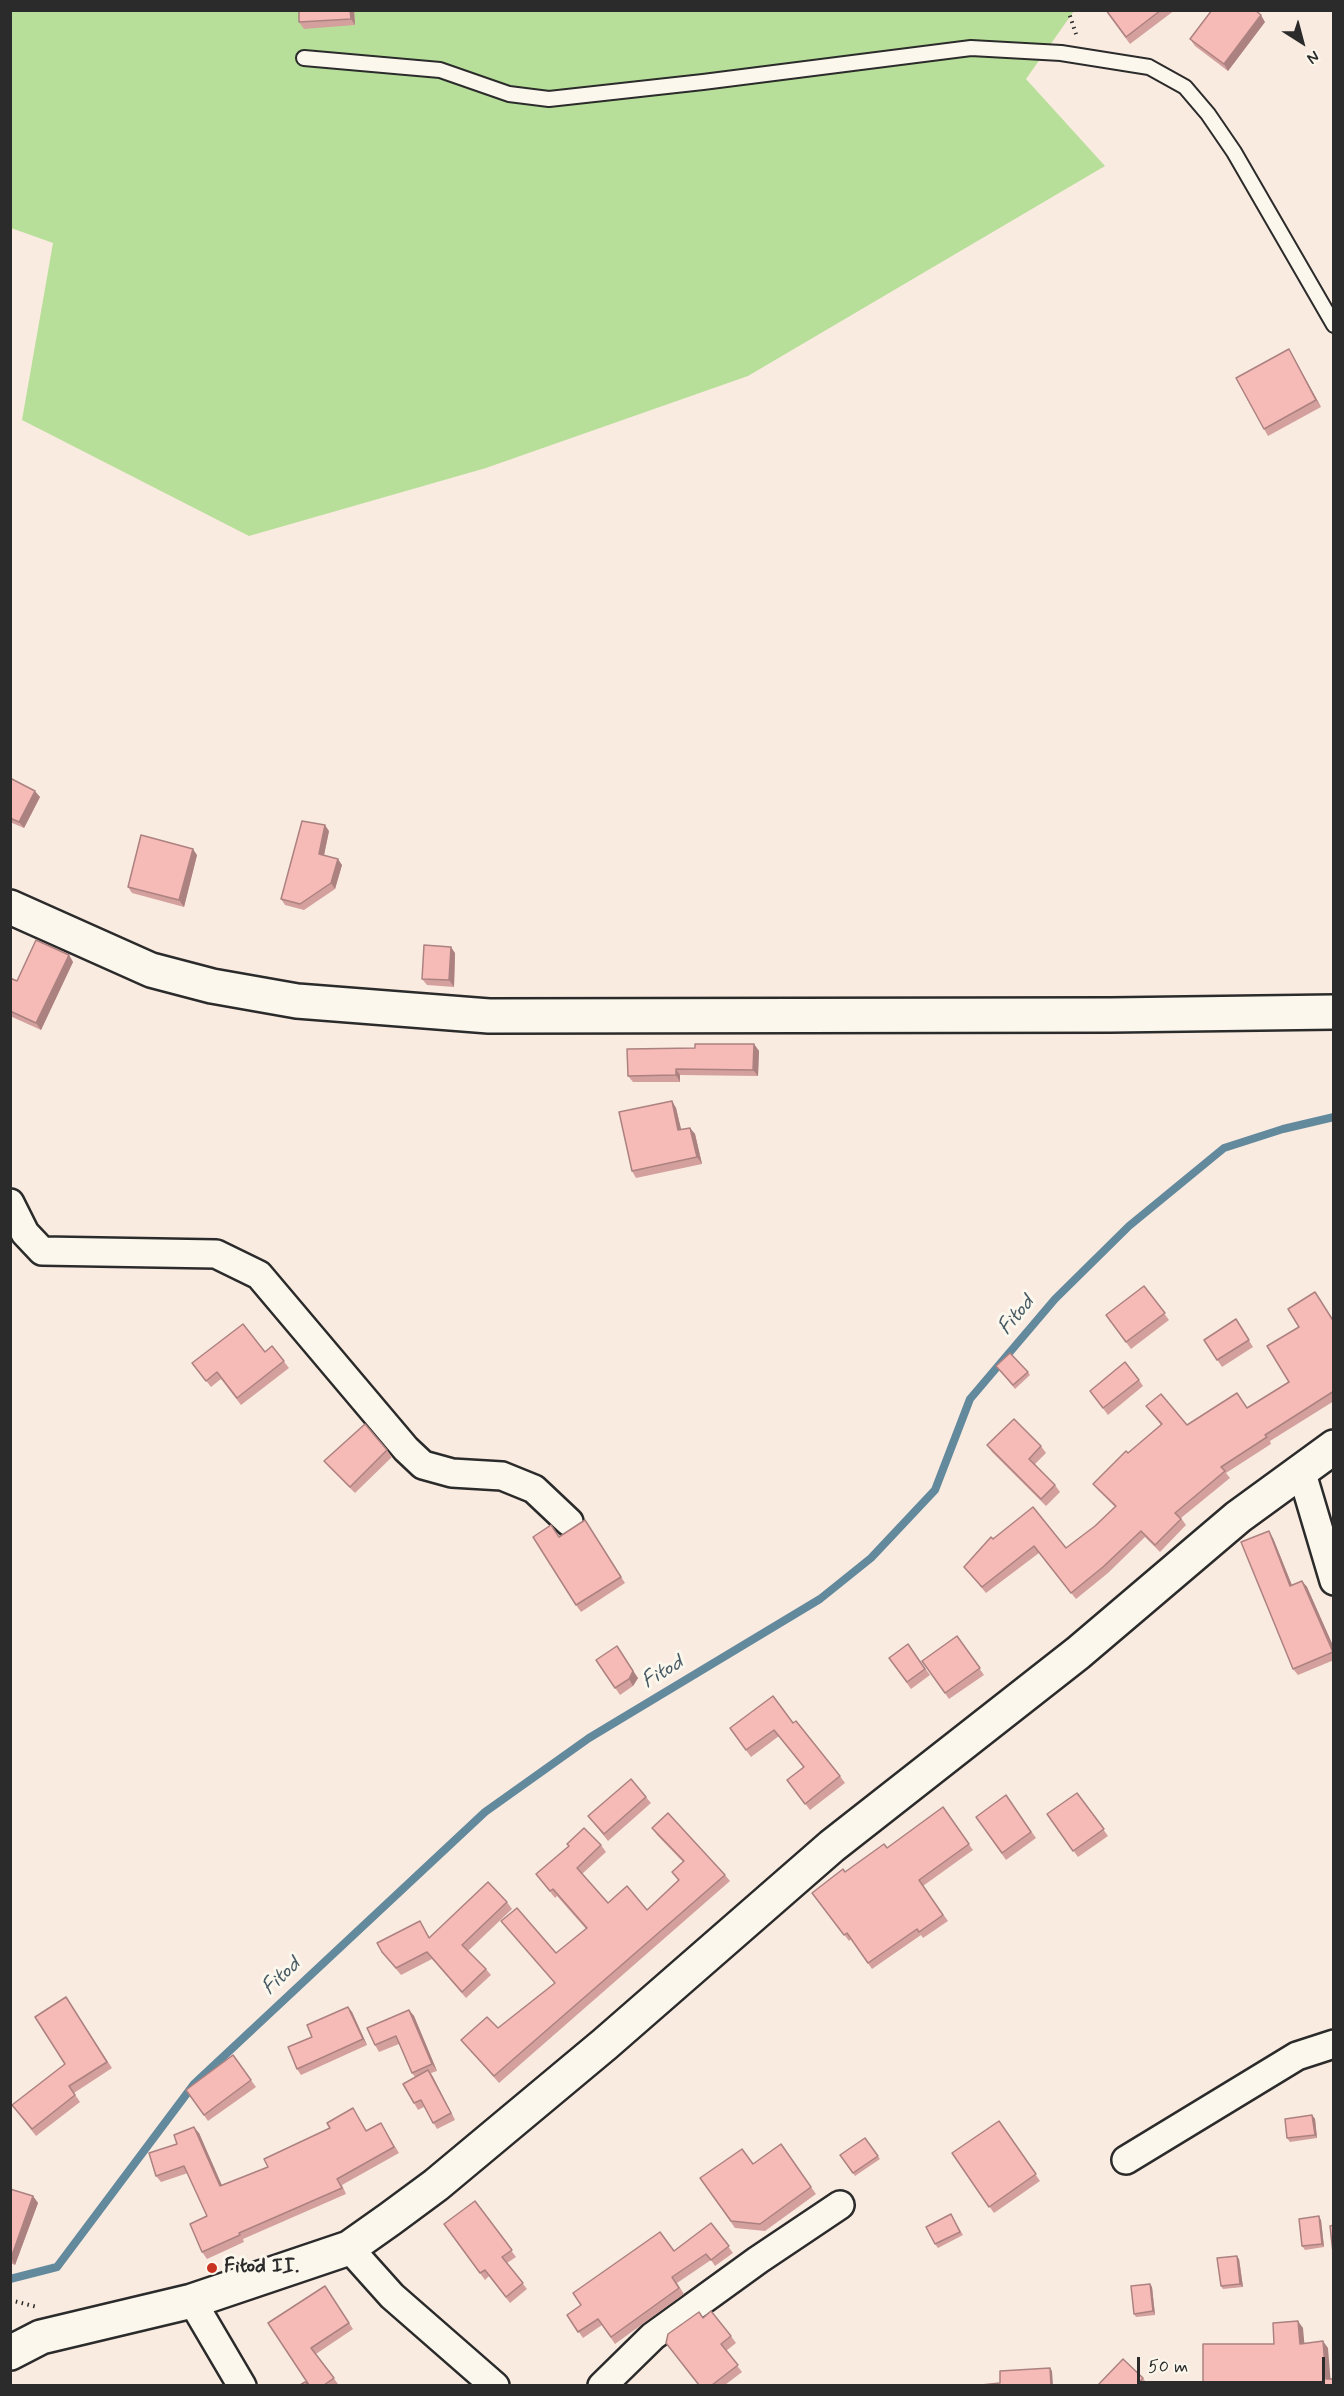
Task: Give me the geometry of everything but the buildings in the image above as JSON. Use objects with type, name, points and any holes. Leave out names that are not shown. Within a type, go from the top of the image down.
[{"type":"street","points":[[10,907],[151,970],[212,986],[297,1001],[489,1016],[1111,1015],[1334,1012]]},
{"type":"street","points":[[10,1203],[26,1233],[42,1251],[216,1254],[260,1275],[406,1449],[423,1465],[452,1473],[502,1476],[534,1489],[569,1522]]},
{"type":"street","points":[[10,2353],[41,2337],[192,2301],[349,2248],[436,2186],[605,2044],[832,1846],[1078,1653],[1238,1517],[1334,1447]]},
{"type":"street","points":[[1301,1470],[1334,1581]]},
{"type":"street","points":[[1126,2160],[1297,2056],[1334,2044]]},
{"type":"street","points":[[602,2385],[653,2336],[758,2260],[840,2205]]},
{"type":"street","points":[[349,2248],[392,2296],[495,2385]]},
{"type":"street","points":[[192,2301],[242,2385]]},
{"type":"lane","points":[[304,58],[441,70],[509,94],[549,99],[715,81],[971,48],[1061,53],[1149,67],[1185,87],[1208,114],[1234,152],[1334,325]]},
{"type":"green space","points":[[10,11],[1074,11],[1026,79],[1105,166],[748,376],[486,468],[249,536],[22,420],[53,243],[11,228]]},
{"type":"waterway","name":"Fitod","points":[[10,2279],[57,2267],[194,2084],[485,1812],[589,1738],[820,1599],[871,1558],[935,1490],[970,1399],[1055,1299],[1129,1226],[1224,1148],[1283,1129],[1334,1117]]},
{"type":"place","name":"Fitod II.","points":[[212,2268]]}]
